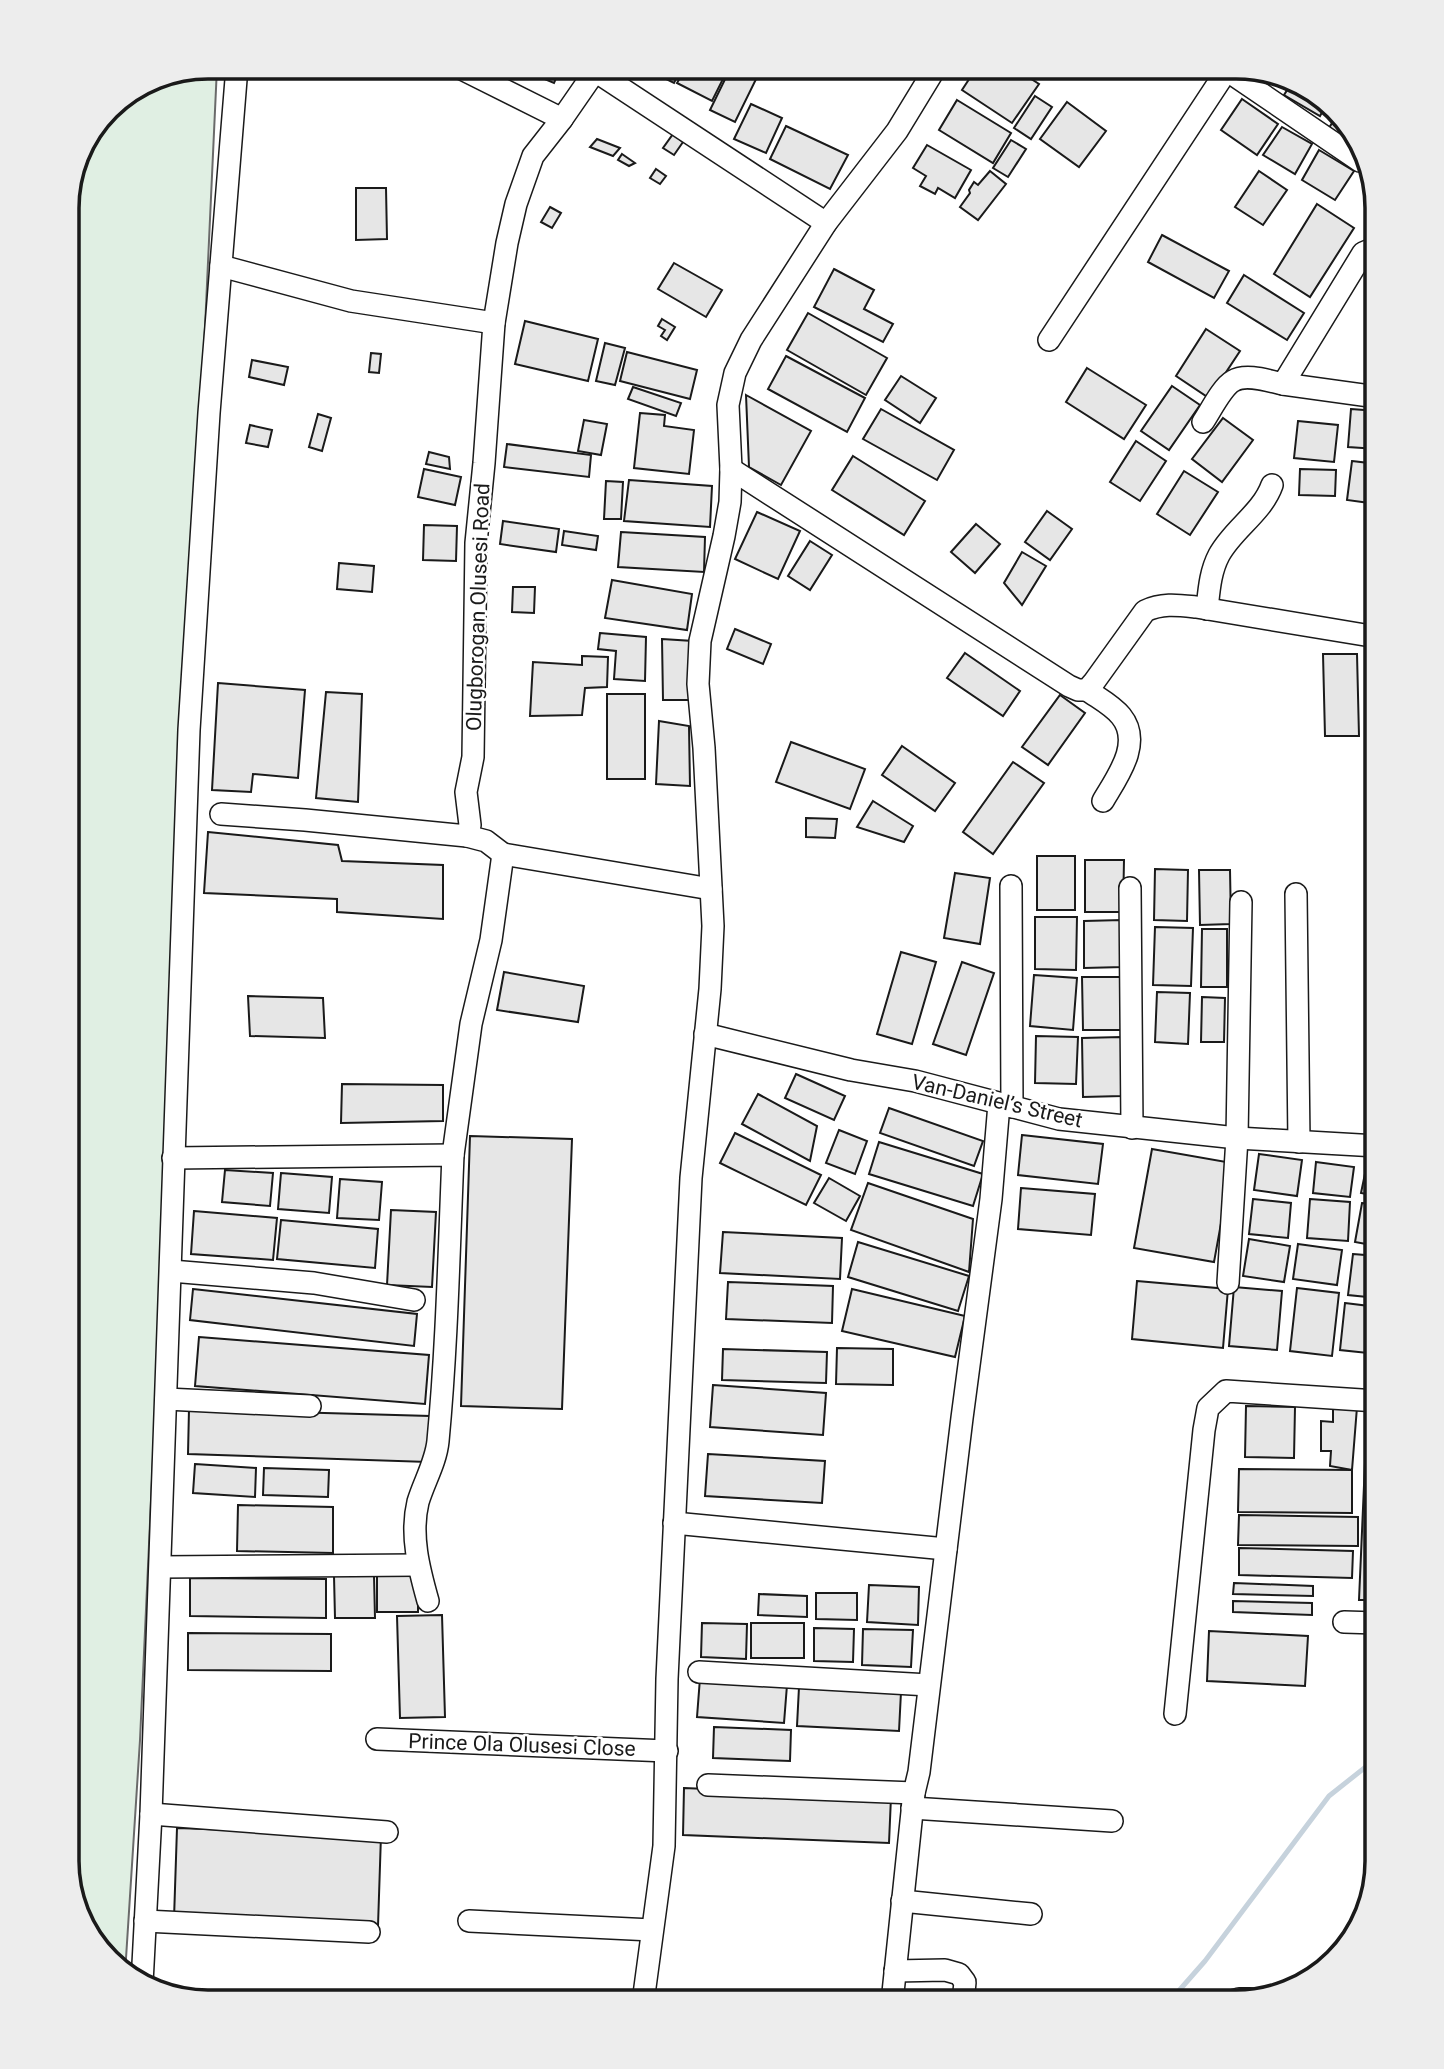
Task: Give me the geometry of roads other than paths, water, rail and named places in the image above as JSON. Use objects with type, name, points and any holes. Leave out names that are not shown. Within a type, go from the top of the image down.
[{"type":"street","points":[[142,1973],[161,1567],[189,730],[209,413],[236,79]]},
{"type":"street","points":[[484,79],[562,119]]},
{"type":"street","name":"Olugborogan Olusesi Road","points":[[467,836],[470,825],[466,792],[473,757],[476,543],[494,323],[516,204],[534,156],[590,79]]},
{"type":"street","points":[[612,79],[826,223]]},
{"type":"street","points":[[644,1990],[664,1846],[667,1679],[691,1178],[713,926],[698,684],[700,641],[730,502],[728,405],[735,373],[751,340],[826,223],[897,131],[929,79]]},
{"type":"street","points":[[1049,340],[1219,79]]},
{"type":"street","points":[[1240,79],[1355,157]]},
{"type":"street","points":[[1283,384],[1365,252]]},
{"type":"street","points":[[221,266],[351,301],[494,323]]},
{"type":"street","points":[[1203,422],[1233,381],[1247,378],[1365,395]]},
{"type":"street","points":[[731,469],[1058,679],[1078,690],[1087,690],[1111,707],[1122,717],[1129,731],[1130,747],[1124,766],[1103,801]]},
{"type":"street","points":[[1207,609],[1211,577],[1218,557],[1227,543],[1268,498],[1272,485]]},
{"type":"street","points":[[1087,690],[1145,611],[1157,606],[1207,609],[1365,635]]},
{"type":"street","points":[[221,814],[467,836],[486,841],[503,854],[711,889]]},
{"type":"street","points":[[428,1601],[418,1565],[415,1526],[418,1502],[438,1446],[453,1155],[471,1024],[491,940],[503,854]]},
{"type":"street","points":[[893,1990],[913,1800],[919,1772],[1005,1106],[1012,886]]},
{"type":"street","points":[[1130,888],[1132,1128]]},
{"type":"street","points":[[1296,894],[1299,1142]]},
{"type":"street","points":[[1228,1283],[1237,1138],[1241,902]]},
{"type":"street","name":"Van-Daniel’s Street","points":[[705,1034],[851,1070],[915,1081],[1059,1119],[1237,1138],[1365,1145]]},
{"type":"street","points":[[173,1158],[453,1155]]},
{"type":"street","points":[[171,1271],[314,1283],[414,1300]]},
{"type":"street","points":[[1175,1714],[1208,1408],[1226,1391],[1365,1400]]},
{"type":"street","points":[[166,1399],[310,1406]]},
{"type":"street","points":[[674,1523],[946,1549]]},
{"type":"street","points":[[161,1567],[418,1565]]},
{"type":"street","points":[[1344,1622],[1365,1623]]},
{"type":"street","points":[[699,1672],[929,1685]]},
{"type":"street","name":"Prince Ola Olusesi Close","points":[[377,1739],[667,1751]]},
{"type":"street","points":[[708,1785],[913,1800],[1112,1821]]},
{"type":"street","points":[[151,1814],[387,1832]]},
{"type":"street","points":[[902,1901],[1031,1914]]},
{"type":"street","points":[[145,1921],[369,1932]]},
{"type":"street","points":[[469,1921],[652,1930]]},
{"type":"street","points":[[895,1971],[945,1970],[959,1974],[965,1982],[964,1990]]},
{"type":"waterway","points":[[1180,1990],[1205,1961],[1329,1796],[1365,1768]]}]
